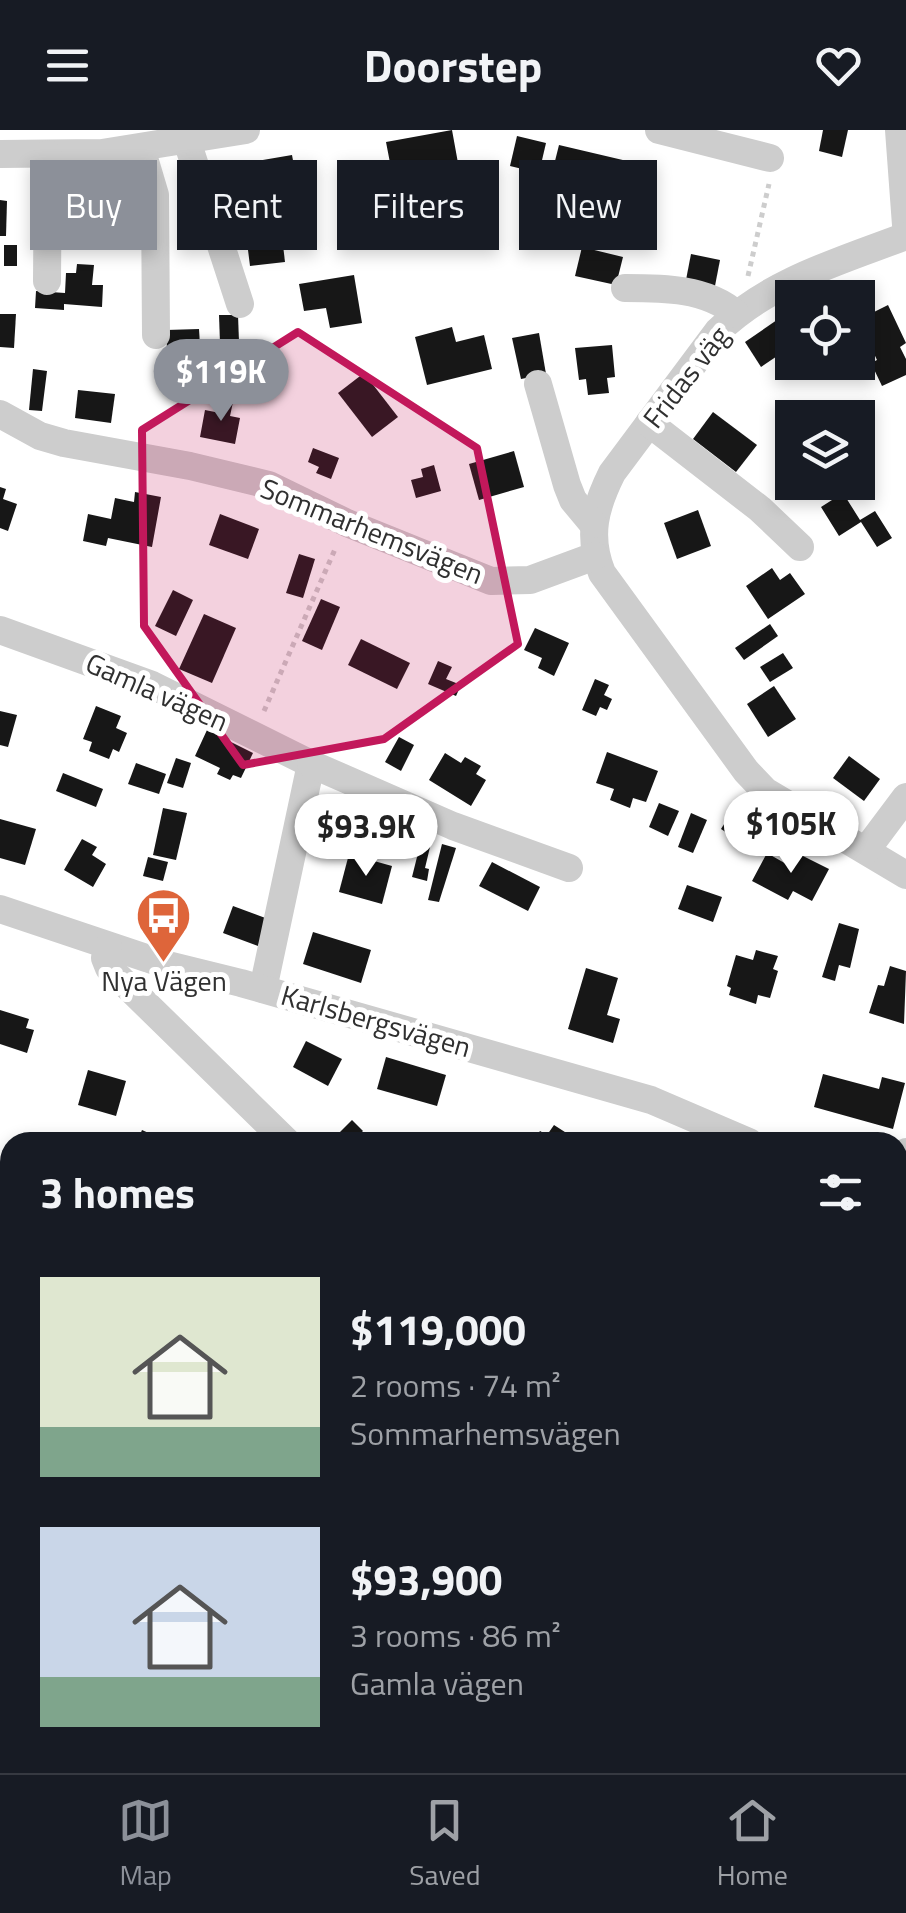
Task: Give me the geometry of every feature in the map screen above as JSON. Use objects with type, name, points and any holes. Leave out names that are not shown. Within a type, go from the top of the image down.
[{"type":"street","points":[[0,154],[141,148],[246,130]]},
{"type":"street","points":[[659,130],[770,158]]},
{"type":"street","points":[[899,130],[906,225]]},
{"type":"street","points":[[187,140],[240,304]]},
{"type":"street","points":[[141,148],[154,195],[156,335]]},
{"type":"street","points":[[47,280],[48,154]]},
{"type":"street","name":"Fridas väg","points":[[595,556],[593,524],[612,473],[718,332],[744,308],[786,282],[906,236]]},
{"type":"street","points":[[625,288],[681,290],[744,308]]},
{"type":"street","points":[[538,384],[567,486],[593,524]]},
{"type":"street","name":"Sommarhemsvägen","points":[[0,414],[64,444],[190,466],[269,485],[346,523],[491,581],[530,580],[595,556]]},
{"type":"street","points":[[649,424],[760,509],[800,548]]},
{"type":"street","points":[[595,556],[602,573],[746,772],[784,805],[906,875]]},
{"type":"street","name":"Gamla vägen","points":[[0,630],[152,685],[310,764],[454,826],[569,868]]},
{"type":"street","points":[[263,989],[310,764]]},
{"type":"street","points":[[867,850],[906,797]]},
{"type":"street","name":"Karlsbergsvägen","points":[[0,909],[164,964],[650,1100],[725,1132]]},
{"type":"street","points":[[108,946],[105,958],[110,968],[277,1132]]},
{"type":"path","points":[[744,308],[769,182],[770,158]]},
{"type":"path","points":[[254,737],[346,523]]},
{"type":"highlighted area","points":[[298,332],[477,448],[518,644],[384,739],[243,765],[144,626],[142,430]]},
{"type":"building","points":[[452,130],[457,160],[389,160],[386,142]]},
{"type":"building","points":[[823,130],[848,130],[842,157],[819,151]]},
{"type":"building","points":[[517,136],[546,143],[542,160],[519,160],[519,168],[510,166]]},
{"type":"building","points":[[559,145],[623,160],[555,160]]},
{"type":"building","points":[[292,155],[293,160],[263,160]]},
{"type":"building","points":[[0,200],[7,201],[6,236],[0,236]]},
{"type":"building","points":[[4,245],[17,245],[17,266],[4,266]]},
{"type":"building","points":[[248,250],[284,250],[285,262],[250,266]]},
{"type":"building","points":[[581,250],[623,257],[616,285],[575,276]]},
{"type":"building","points":[[691,254],[720,260],[714,291],[685,285]]},
{"type":"building","points":[[77,264],[94,265],[92,285],[103,285],[102,307],[64,304],[64,310],[35,308],[36,291],[65,293],[66,273],[76,273]]},
{"type":"building","points":[[354,275],[362,323],[330,328],[326,308],[304,311],[299,284]]},
{"type":"building","points":[[888,305],[906,343],[900,347],[906,359],[906,375],[882,386],[875,371],[875,312]]},
{"type":"building","points":[[0,314],[16,314],[14,348],[0,347]]},
{"type":"building","points":[[219,315],[238,315],[239,342],[220,343]]},
{"type":"building","points":[[775,321],[775,358],[761,367],[745,342]]},
{"type":"building","points":[[452,327],[456,342],[484,335],[492,369],[427,385],[415,337]]},
{"type":"building","points":[[199,329],[200,346],[167,348],[166,330]]},
{"type":"building","points":[[539,333],[546,374],[521,379],[512,338]]},
{"type":"building","points":[[612,345],[615,377],[607,378],[609,393],[588,395],[586,379],[579,380],[575,348]]},
{"type":"building","points":[[33,369],[47,371],[42,411],[29,410]]},
{"type":"building","points":[[364,373],[398,417],[372,437],[338,393]]},
{"type":"building","points":[[78,390],[115,394],[111,423],[75,418]]},
{"type":"building","points":[[217,399],[233,402],[230,416],[240,418],[235,444],[200,437],[205,410],[215,412]]},
{"type":"building","points":[[713,412],[757,445],[736,472],[693,439]]},
{"type":"building","points":[[313,448],[339,458],[331,479],[316,473],[319,467],[308,462]]},
{"type":"building","points":[[514,451],[524,487],[479,500],[469,464]]},
{"type":"building","points":[[434,465],[441,491],[416,498],[411,480],[423,477],[421,469]]},
{"type":"building","points":[[0,487],[6,489],[3,499],[17,504],[8,531],[0,528]]},
{"type":"building","points":[[135,492],[161,497],[152,547],[108,538],[106,546],[83,541],[88,514],[111,519],[115,498],[134,502]]},
{"type":"building","points":[[832,500],[847,500],[860,520],[875,511],[892,538],[877,547],[861,522],[839,536],[821,507]]},
{"type":"building","points":[[698,510],[711,546],[677,559],[664,523]]},
{"type":"building","points":[[220,514],[259,529],[248,559],[209,545]]},
{"type":"building","points":[[299,554],[315,559],[303,598],[286,593]]},
{"type":"building","points":[[772,568],[780,580],[790,573],[805,594],[768,619],[746,586]]},
{"type":"building","points":[[173,590],[193,600],[176,636],[155,626]]},
{"type":"building","points":[[321,599],[340,607],[322,650],[302,641]]},
{"type":"building","points":[[204,614],[236,628],[212,683],[179,669]]},
{"type":"building","points":[[770,624],[778,636],[744,660],[735,648]]},
{"type":"building","points":[[535,628],[569,643],[554,676],[538,668],[542,658],[524,650]]},
{"type":"building","points":[[361,639],[410,663],[397,689],[348,665]]},
{"type":"building","points":[[783,653],[793,668],[770,682],[760,667]]},
{"type":"building","points":[[438,661],[452,667],[446,679],[461,685],[456,696],[428,684]]},
{"type":"building","points":[[595,679],[609,685],[604,695],[612,699],[607,710],[600,707],[596,716],[582,710]]},
{"type":"building","points":[[774,686],[796,719],[768,737],[747,704]]},
{"type":"building","points":[[96,706],[121,716],[116,728],[127,733],[119,752],[113,749],[109,759],[89,751],[92,742],[83,739]]},
{"type":"building","points":[[0,711],[17,715],[8,747],[0,745]]},
{"type":"building","points":[[207,730],[253,753],[241,778],[233,775],[230,780],[217,774],[220,768],[195,756]]},
{"type":"building","points":[[399,737],[414,745],[401,771],[385,762]]},
{"type":"building","points":[[607,752],[658,771],[646,802],[633,798],[630,808],[610,800],[614,789],[596,783]]},
{"type":"building","points":[[445,753],[461,763],[465,757],[481,766],[476,774],[486,780],[471,806],[429,780]]},
{"type":"building","points":[[849,756],[880,779],[864,801],[833,778]]},
{"type":"building","points":[[176,758],[191,763],[183,788],[167,783]]},
{"type":"building","points":[[136,763],[166,774],[159,794],[128,784]]},
{"type":"building","points":[[63,773],[103,789],[96,807],[56,791]]},
{"type":"building","points":[[659,803],[679,811],[668,836],[649,827]]},
{"type":"building","points":[[163,808],[187,813],[176,860],[153,855]]},
{"type":"building","points":[[733,810],[753,822],[741,842],[721,829]]},
{"type":"building","points":[[691,813],[707,820],[693,853],[678,847]]},
{"type":"building","points":[[0,819],[36,829],[25,865],[0,858]]},
{"type":"building","points":[[82,839],[97,847],[92,855],[106,864],[93,887],[64,870]]},
{"type":"building","points":[[442,844],[456,848],[439,902],[428,900]]},
{"type":"building","points":[[420,845],[430,847],[425,868],[429,869],[427,881],[412,877]]},
{"type":"building","points":[[795,852],[829,869],[812,901],[793,891],[788,900],[752,881],[767,853],[788,865]]},
{"type":"building","points":[[349,854],[392,866],[382,904],[339,892]]},
{"type":"building","points":[[148,857],[168,862],[163,881],[143,876]]},
{"type":"building","points":[[492,862],[540,887],[528,911],[479,886]]},
{"type":"building","points":[[687,885],[722,897],[713,922],[678,909]]},
{"type":"building","points":[[233,906],[268,919],[258,946],[223,933]]},
{"type":"building","points":[[839,923],[859,929],[850,968],[839,965],[835,981],[822,977]]},
{"type":"building","points":[[313,932],[371,950],[361,983],[303,964]]},
{"type":"building","points":[[756,950],[778,956],[773,969],[778,971],[770,998],[758,995],[756,1004],[729,995],[731,988],[727,986],[736,955],[753,960]]},
{"type":"building","points":[[890,966],[906,971],[904,1024],[869,1013],[878,985],[884,986]]},
{"type":"building","points":[[586,968],[618,978],[607,1015],[620,1019],[613,1043],[568,1029]]},
{"type":"building","points":[[0,1010],[29,1019],[26,1028],[34,1030],[27,1053],[0,1044]]},
{"type":"building","points":[[306,1041],[342,1059],[328,1086],[293,1067]]},
{"type":"building","points":[[386,1057],[446,1075],[437,1106],[377,1089]]},
{"type":"building","points":[[88,1070],[126,1081],[116,1116],[78,1105]]},
{"type":"building","points":[[823,1074],[879,1089],[882,1077],[905,1083],[893,1129],[814,1107]]},
{"type":"building","points":[[352,1120],[363,1131],[362,1132],[340,1132]]},
{"type":"place","name":"Nya Vägen","points":[[164,964]]}]
